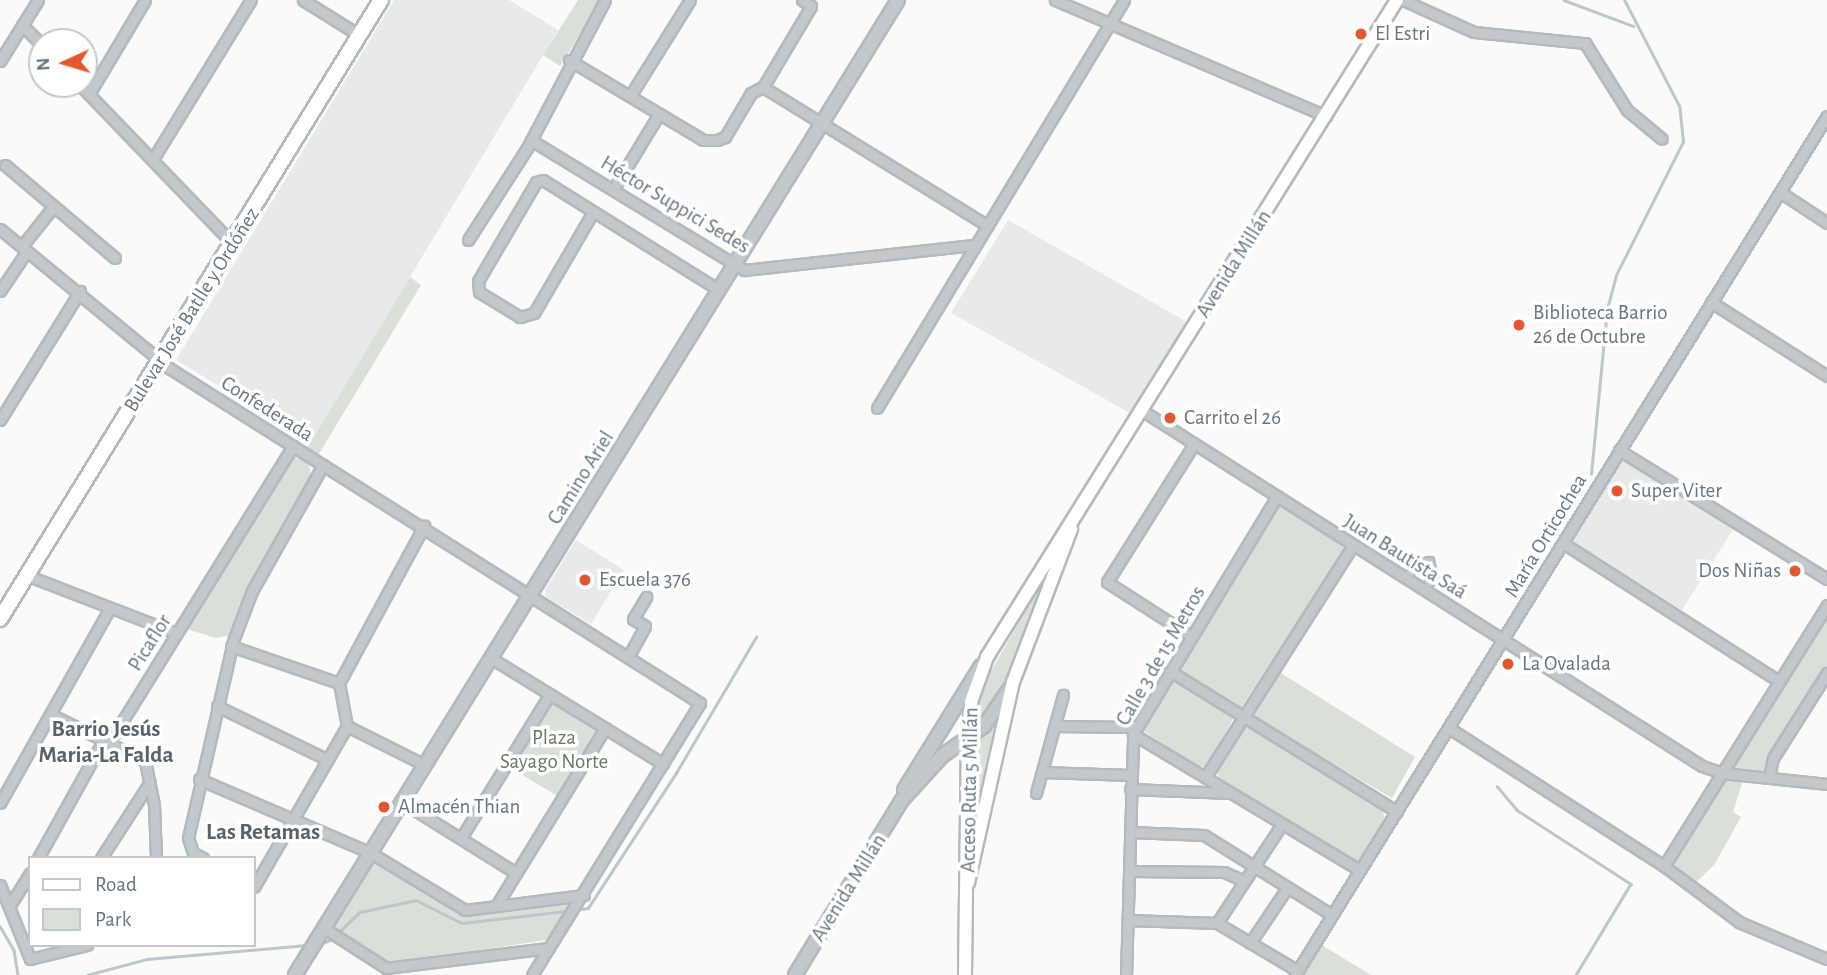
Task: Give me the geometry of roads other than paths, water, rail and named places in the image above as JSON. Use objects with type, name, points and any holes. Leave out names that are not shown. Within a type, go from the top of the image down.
[{"type":"main road","name":"Bulevar José Batlle y Ordóñez","points":[[0,619],[233,245],[380,0]]},
{"type":"main road","name":"Avenida Millán","points":[[987,657],[1071,529],[1397,0]]},
{"type":"main road","name":"Avenida Millán","points":[[1013,682],[1071,529]]},
{"type":"main road","name":"Acceso Ruta 5 Millán","points":[[965,975],[968,739],[971,702],[987,657]]},
{"type":"main road","name":"Acceso Ruta 5 Millán","points":[[968,883],[1013,682]]},
{"type":"street","points":[[0,61],[38,0]]},
{"type":"street","points":[[98,79],[145,0]]},
{"type":"street","points":[[153,159],[251,0]]},
{"type":"street","points":[[303,0],[359,35]]},
{"type":"street","points":[[468,240],[531,140],[569,60],[605,0]]},
{"type":"street","points":[[630,96],[690,0]]},
{"type":"street","points":[[569,60],[659,114],[714,141],[725,137],[751,93],[763,87],[811,6],[802,0]]},
{"type":"street","name":"Camino Ariel","points":[[295,975],[898,0]]},
{"type":"street","points":[[1055,0],[1326,116]]},
{"type":"street","points":[[877,408],[1124,0]]},
{"type":"street","points":[[1403,0],[1474,32],[1585,43],[1627,110],[1662,139]]},
{"type":"street","points":[[22,25],[28,31]]},
{"type":"street","points":[[763,87],[988,226]]},
{"type":"street","points":[[93,98],[233,245]]},
{"type":"street","points":[[614,188],[659,114]]},
{"type":"street","name":"María Orticochea","points":[[1297,973],[1827,116]]},
{"type":"street","name":"Héctor Suppici Sedes","points":[[531,140],[614,188],[744,270],[976,245]]},
{"type":"street","points":[[5,165],[115,258]]},
{"type":"street","points":[[593,212],[534,313],[520,317],[479,292],[478,281],[536,182],[543,180],[719,290]]},
{"type":"street","points":[[1780,192],[1827,223]]},
{"type":"street","points":[[0,291],[24,248],[53,207]]},
{"type":"street","name":"Confederada","points":[[0,229],[161,360],[700,703],[663,764]]},
{"type":"street","points":[[0,420],[79,291]]},
{"type":"street","points":[[1712,302],[1827,376]]},
{"type":"street","name":"Juan Bautista Saá","points":[[1143,411],[1702,765],[1722,773],[1827,784]]},
{"type":"street","points":[[1191,636],[1107,582],[1194,444]]},
{"type":"street","name":"Picaflor","points":[[39,856],[98,750],[108,742],[293,446]]},
{"type":"street","points":[[1619,450],[1827,579]]},
{"type":"street","points":[[199,856],[193,853],[187,838],[231,646],[252,592],[323,465]]},
{"type":"street","name":"Calle 3 de 15 Metros","points":[[1126,975],[1130,775],[1134,730],[1277,496]]},
{"type":"street","points":[[256,882],[347,726],[339,683],[424,526]]},
{"type":"street","points":[[1563,543],[1779,681]]},
{"type":"street","points":[[1206,776],[1353,545]]},
{"type":"street","points":[[1406,578],[1414,565],[1429,561],[1433,576],[1424,590]]},
{"type":"street","points":[[26,575],[176,633]]},
{"type":"street","points":[[628,657],[645,626],[633,619],[646,597]]},
{"type":"street","points":[[1664,866],[1827,604]]},
{"type":"street","points":[[0,803],[110,608]]},
{"type":"street","points":[[231,646],[339,683]]},
{"type":"street","name":"Avenida Millán","points":[[795,975],[987,657]]},
{"type":"street","points":[[491,659],[663,764],[532,975]]},
{"type":"street","points":[[1170,671],[1397,812]]},
{"type":"street","points":[[1769,779],[1773,758],[1827,673]]},
{"type":"street","name":"Avenida Millán","points":[[902,800],[942,756],[984,726],[1013,682]]},
{"type":"street","points":[[461,838],[550,694]]},
{"type":"street","points":[[1036,793],[1063,695]]},
{"type":"street","points":[[217,706],[328,760]]},
{"type":"street","points":[[52,715],[145,761],[150,782],[156,856]]},
{"type":"street","points":[[347,726],[425,765]]},
{"type":"street","points":[[1055,726],[1134,730],[1359,870]]},
{"type":"street","points":[[496,906],[605,728]]},
{"type":"street","points":[[1449,728],[1664,866],[1739,922],[1827,958]]},
{"type":"street","points":[[1042,772],[1130,775]]},
{"type":"street","points":[[200,779],[295,817],[371,853],[465,910],[584,895]]},
{"type":"street","points":[[103,856],[150,782]]},
{"type":"street","points":[[1130,789],[1233,793]]},
{"type":"street","points":[[402,802],[516,873]]},
{"type":"street","points":[[1217,923],[1282,824]]},
{"type":"street","points":[[1130,832],[1204,835],[1332,915]]},
{"type":"street","points":[[1129,871],[1224,872],[1244,881]]},
{"type":"street","points":[[10,905],[28,876]]},
{"type":"street","points":[[0,885],[30,958],[78,947]]},
{"type":"street","points":[[1250,943],[1286,888]]},
{"type":"street","points":[[1128,920],[1217,923],[1297,973]]},
{"type":"street","points":[[324,928],[386,968],[549,947]]},
{"type":"waterway","points":[[1564,0],[1633,26]]},
{"type":"waterway","points":[[1591,474],[1607,309],[1616,275],[1683,142],[1679,106],[1624,0]]},
{"type":"waterway","points":[[582,909],[588,908],[676,773],[756,637]]},
{"type":"waterway","points":[[1497,786],[1517,810],[1631,884],[1576,975]]},
{"type":"waterway","points":[[340,931],[360,912],[416,900],[462,923],[566,911]]},
{"type":"waterway","points":[[0,926],[14,950],[18,975]]},
{"type":"waterway","points":[[323,943],[330,940]]},
{"type":"waterway","points":[[87,975],[147,959],[306,945]]},
{"type":"place","name":"El Estri","points":[[1361,34]]},
{"type":"place","name":"Biblioteca Barrio 26 de Octubre","points":[[1519,325]]},
{"type":"place","name":"Carrito el 26","points":[[1170,418]]},
{"type":"place","name":"Super Viter","points":[[1617,491]]},
{"type":"place","name":"Dos Niñas","points":[[1795,571]]},
{"type":"place","name":"Escuela 376","points":[[585,580]]},
{"type":"place","name":"La Ovalada","points":[[1508,664]]},
{"type":"place","name":"Almacén Thian","points":[[384,807]]},
{"type":"district","name":"Barrio Jesús Maria-La Falda","points":[[106,743]]},
{"type":"district","name":"Las Retamas","points":[[263,833]]},
{"type":"park label","name":"Plaza Sayago Norte","points":[[554,750]]}]
